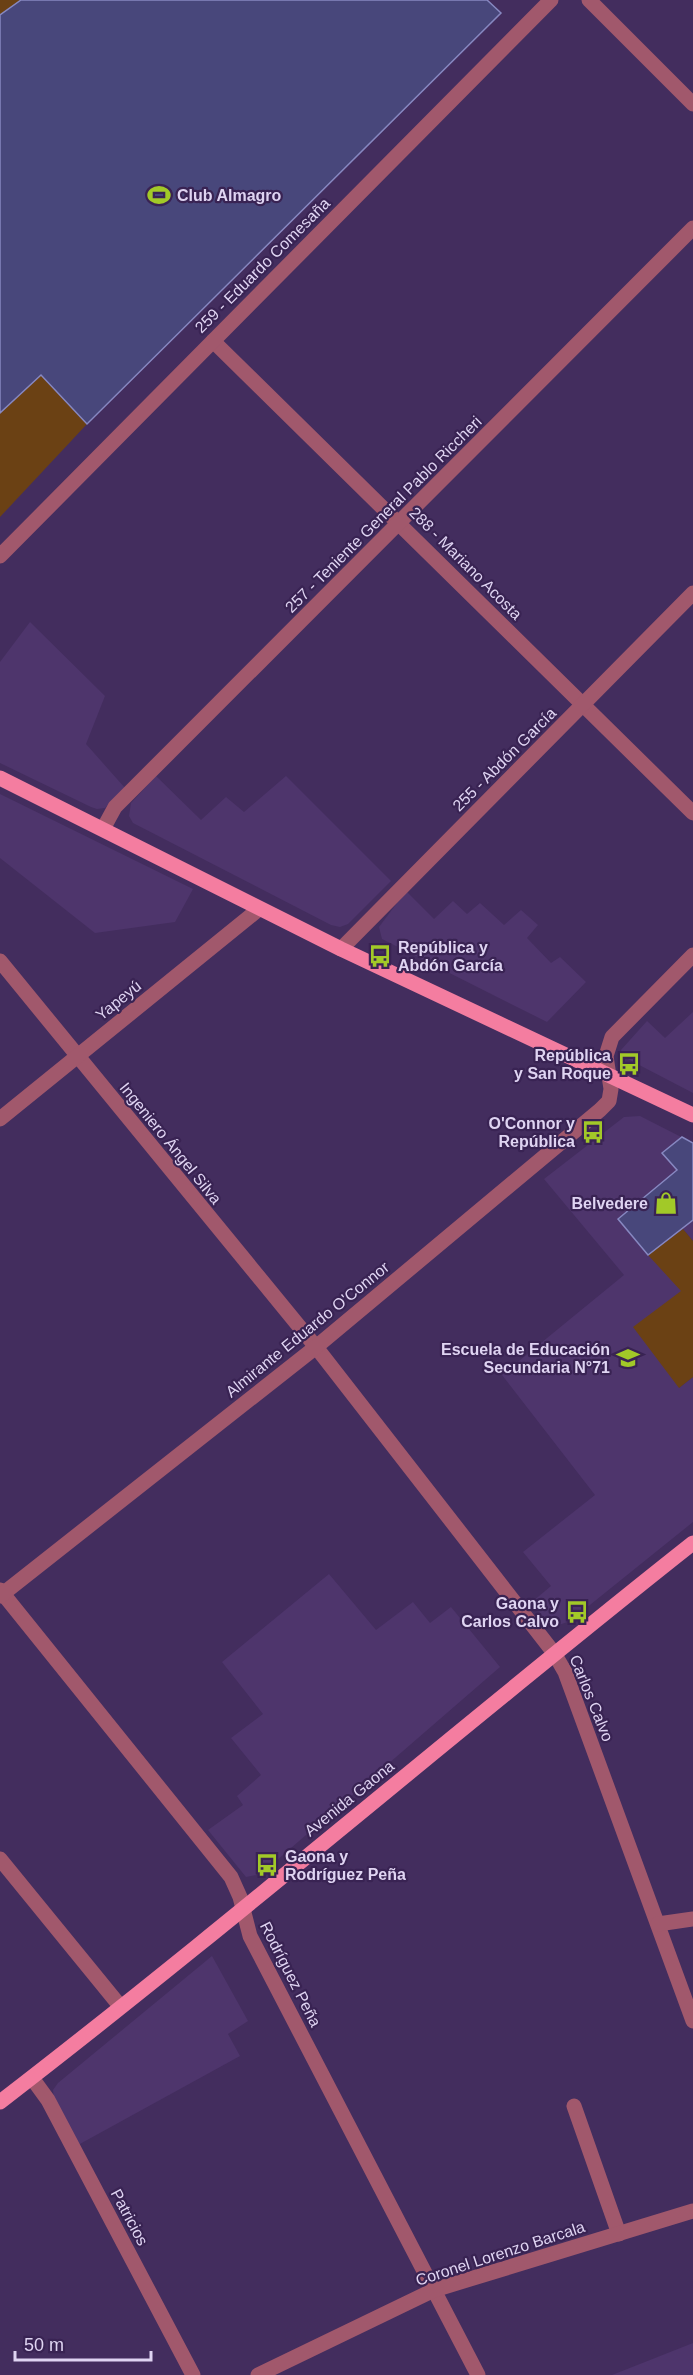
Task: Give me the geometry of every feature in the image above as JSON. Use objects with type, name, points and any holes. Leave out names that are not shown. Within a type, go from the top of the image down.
[{"type":"main road","points":[[0,778],[340,949],[693,1115]]},
{"type":"main road","name":"Avenida Gaona","points":[[0,2102],[693,1543]]},
{"type":"street","name":"259 - Eduardo Comesaña","points":[[0,556],[551,0]]},
{"type":"street","points":[[589,0],[693,104]]},
{"type":"street","name":"257 - Teniente General Pablo Riccheri","points":[[103,829],[116,807],[693,228]]},
{"type":"street","name":"288 - Mariano Acosta","points":[[213,341],[693,813]]},
{"type":"street","name":"255 - Abdón García","points":[[340,949],[693,593]]},
{"type":"street","name":"Yapeyú","points":[[0,1119],[259,909]]},
{"type":"street","name":"Almirante Eduardo O'Connor","points":[[1,1593],[316,1347],[600,1110],[609,1101],[611,1089],[606,1056],[612,1037],[693,955]]},
{"type":"street","name":"Ingeniero Ángel Silva","points":[[0,962],[316,1347]]},
{"type":"street","name":"Carlos Calvo","points":[[316,1347],[554,1653],[565,1672],[693,2020]]},
{"type":"street","name":"Rodríguez Peña","points":[[1,1593],[231,1877],[240,1898],[250,1936],[478,2375]]},
{"type":"street","points":[[0,1859],[120,2006]]},
{"type":"street","points":[[657,1924],[682,1923],[693,1919]]},
{"type":"street","name":"Patricios","points":[[32,2078],[48,2100],[193,2375]]},
{"type":"street","points":[[574,2106],[619,2234]]},
{"type":"street","name":"Coronel Lorenzo Barcala","points":[[258,2375],[434,2290],[693,2211]]},
{"type":"shaded area","points":[[0,0],[21,0],[0,15]]},
{"type":"shaded area","points":[[41,375],[87,424],[0,517],[0,413]]},
{"type":"shaded area","points":[[30,622],[105,696],[86,744],[125,788],[105,808],[91,807],[0,763],[0,662]]},
{"type":"shaded area","points":[[156,776],[201,820],[226,797],[244,812],[286,776],[391,881],[348,924],[340,927],[331,925],[133,823],[129,816],[131,803]]},
{"type":"shaded area","points":[[0,794],[193,889],[175,922],[95,933],[0,858]]},
{"type":"shaded area","points":[[406,891],[434,919],[453,901],[467,914],[480,903],[504,925],[521,910],[538,925],[527,938],[551,963],[560,957],[586,982],[547,1022],[382,939],[379,927]]},
{"type":"shaded area","points":[[693,1012],[693,1093],[622,1056],[621,1050],[647,1021],[665,1038]]},
{"type":"shaded area","points":[[640,1116],[693,1143],[693,1241],[683,1229],[679,1388],[693,1377],[693,1522],[570,1621],[559,1625],[551,1624],[544,1619],[532,1602],[551,1586],[523,1552],[595,1495],[502,1375],[624,1275],[544,1179],[624,1117]]},
{"type":"shaded area","points":[[683,1229],[693,1241],[693,1377],[679,1388],[633,1327],[681,1291],[648,1255]]},
{"type":"shaded area","points":[[329,1574],[376,1630],[413,1602],[430,1623],[451,1607],[500,1667],[261,1874],[246,1877],[208,1830],[243,1805],[237,1796],[261,1775],[231,1738],[263,1714],[222,1662]]},
{"type":"shaded area","points":[[212,1956],[248,2021],[228,2034],[240,2056],[78,2145],[54,2100],[53,2090],[58,2083]]},
{"type":"shaded area","points":[[693,2343],[693,2375],[612,2375]]},
{"type":"building","name":"Club Almagro","points":[[21,0],[487,0],[501,13],[87,424],[41,375],[0,413],[0,15]]},
{"type":"building","name":"Belvedere","points":[[682,1137],[693,1143],[693,1220],[648,1255],[618,1219],[677,1170],[662,1153]]},
{"type":"place","name":"Club Almagro","points":[[159,195]]},
{"type":"place","name":"República y Abdón García","points":[[380,956]]},
{"type":"place","name":"República y San Roque","points":[[629,1064]]},
{"type":"place","name":"O'Connor y República","points":[[593,1132]]},
{"type":"place","name":"Belvedere","points":[[666,1203]]},
{"type":"place","name":"Escuela de Educación Secundaria N°71","points":[[628,1358]]},
{"type":"place","name":"Gaona y Carlos Calvo","points":[[577,1612]]},
{"type":"place","name":"Gaona y Rodríguez Peña","points":[[267,1865]]}]
